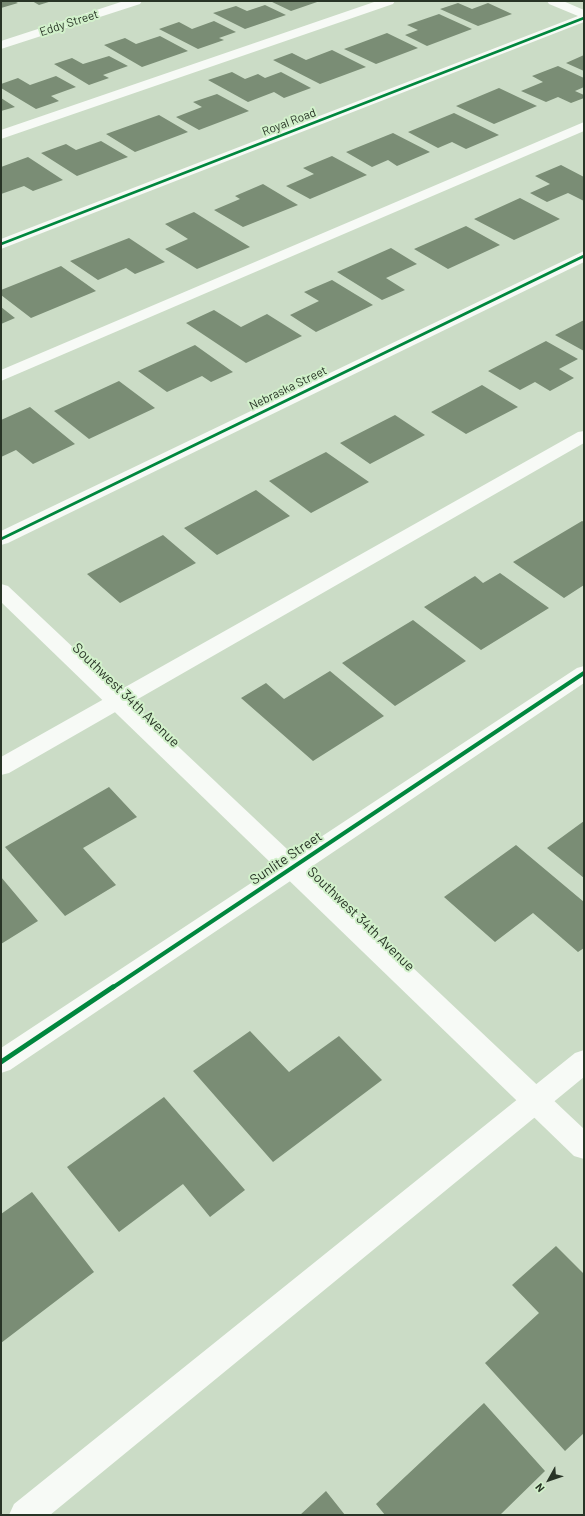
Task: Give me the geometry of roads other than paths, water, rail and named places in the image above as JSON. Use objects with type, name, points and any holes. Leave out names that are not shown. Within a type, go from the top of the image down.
[{"type":"street","name":"Eddy Street","points":[[1,45],[136,1]]},
{"type":"street","points":[[1,135],[389,1]]},
{"type":"street","points":[[553,1],[584,14]]},
{"type":"street","name":"Royal Road","points":[[1,244],[584,18]]},
{"type":"street","points":[[1,376],[584,126]]},
{"type":"street","name":"Nebraska Street","points":[[1,539],[584,256]]},
{"type":"street","points":[[1,767],[584,436]]},
{"type":"street","name":"Southwest 34th Avenue","points":[[1,591],[584,1147]]},
{"type":"street","name":"Sunlite Street","points":[[1,1062],[584,673]]},
{"type":"street","points":[[25,1515],[584,1061]]}]
